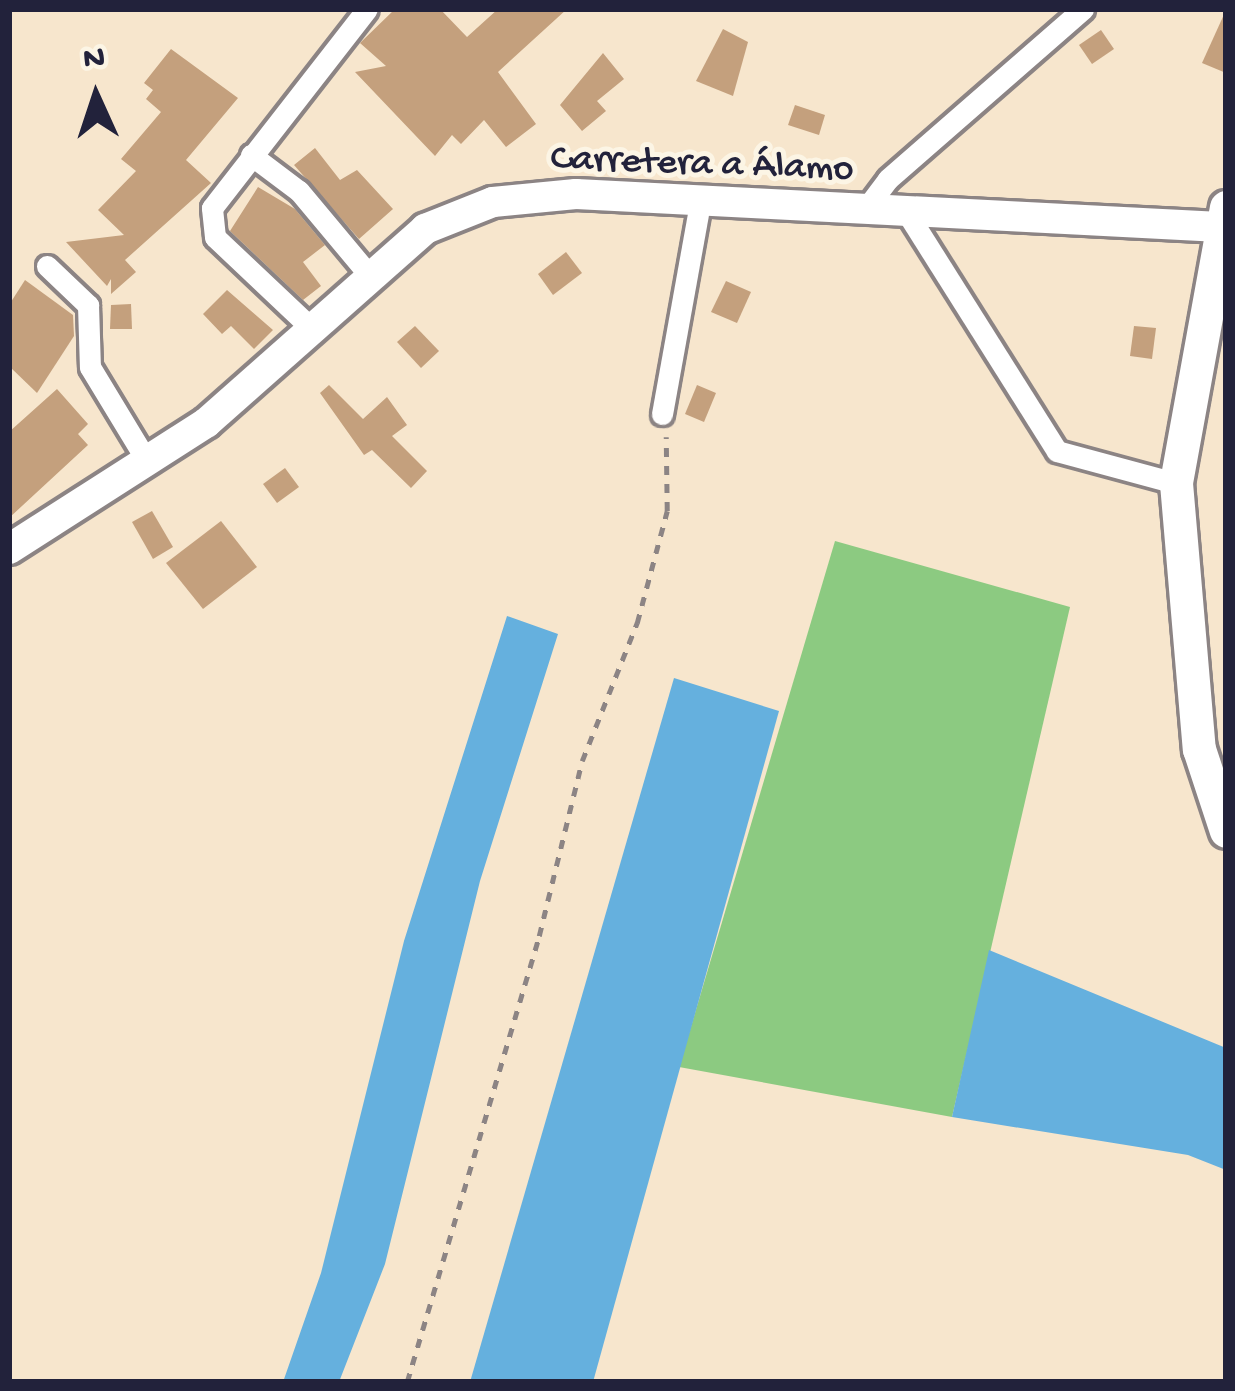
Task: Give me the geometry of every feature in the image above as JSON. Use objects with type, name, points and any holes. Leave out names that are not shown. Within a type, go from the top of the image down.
[{"type":"main road","name":"Carretera a Álamo","points":[[9,549],[206,423],[308,326],[425,229],[494,202],[576,194],[907,214],[1224,221]]},
{"type":"main road","points":[[1224,221],[1176,483],[1181,608],[1199,749],[1226,831]]},
{"type":"street","points":[[308,326],[215,237],[212,208],[368,9]]},
{"type":"street","points":[[864,211],[888,178],[1083,9]]},
{"type":"street","points":[[251,155],[298,191],[370,276]]},
{"type":"street","points":[[662,414],[700,203]]},
{"type":"street","points":[[907,214],[1058,451],[1176,483]]},
{"type":"street","points":[[47,266],[88,304],[90,368],[147,461]]},
{"type":"path","points":[[407,1382],[539,936],[582,761],[656,556],[667,511],[662,414]]},
{"type":"green space","points":[[835,541],[1070,607],[952,1117],[679,1067]]},
{"type":"water","points":[[507,616],[558,634],[480,881],[385,1264],[339,1382],[283,1382],[321,1273],[404,941]]},
{"type":"water","points":[[674,678],[779,711],[593,1382],[470,1382]]},
{"type":"water","points":[[989,950],[1226,1048],[1226,1170],[1188,1155],[952,1117]]},
{"type":"building","points":[[395,9],[440,9],[467,37],[498,9],[567,9],[498,72],[536,124],[506,147],[484,120],[461,144],[452,135],[435,156],[355,72],[386,66],[360,43]]},
{"type":"building","points":[[1226,10],[1226,73],[1202,63]]},
{"type":"building","points":[[723,29],[748,42],[733,96],[696,81]]},
{"type":"building","points":[[1101,30],[1114,49],[1092,64],[1079,45]]},
{"type":"building","points":[[171,49],[238,98],[186,160],[211,183],[125,260],[136,272],[111,294],[111,279],[107,286],[66,242],[124,235],[98,210],[136,171],[121,159],[161,112],[146,99],[153,90],[144,83]]},
{"type":"building","points":[[603,53],[624,79],[597,101],[606,111],[582,131],[560,105]]},
{"type":"building","points":[[795,105],[825,115],[819,135],[788,125]]},
{"type":"building","points":[[315,148],[340,180],[357,170],[393,209],[359,239],[294,165]]},
{"type":"building","points":[[258,187],[295,209],[325,245],[303,262],[321,286],[303,300],[230,231]]},
{"type":"building","points":[[566,252],[582,273],[553,295],[538,274]]},
{"type":"building","points":[[25,280],[73,315],[74,336],[37,393],[9,366],[9,305]]},
{"type":"building","points":[[726,281],[751,292],[737,323],[711,312]]},
{"type":"building","points":[[227,290],[273,330],[254,349],[231,326],[222,334],[203,314]]},
{"type":"building","points":[[131,304],[132,329],[110,329],[111,305]]},
{"type":"building","points":[[415,326],[439,351],[421,368],[397,342]]},
{"type":"building","points":[[1134,326],[1156,328],[1152,359],[1130,356]]},
{"type":"building","points":[[329,385],[363,419],[387,397],[407,425],[392,436],[427,471],[411,488],[372,450],[364,455],[320,393]]},
{"type":"building","points":[[697,385],[716,393],[704,422],[685,414]]},
{"type":"building","points":[[57,389],[88,424],[78,434],[88,445],[9,518],[9,432]]},
{"type":"building","points":[[285,468],[299,487],[277,503],[263,484]]},
{"type":"building","points":[[152,511],[173,547],[153,559],[132,522]]},
{"type":"building","points":[[221,521],[257,567],[203,609],[166,563]]}]
